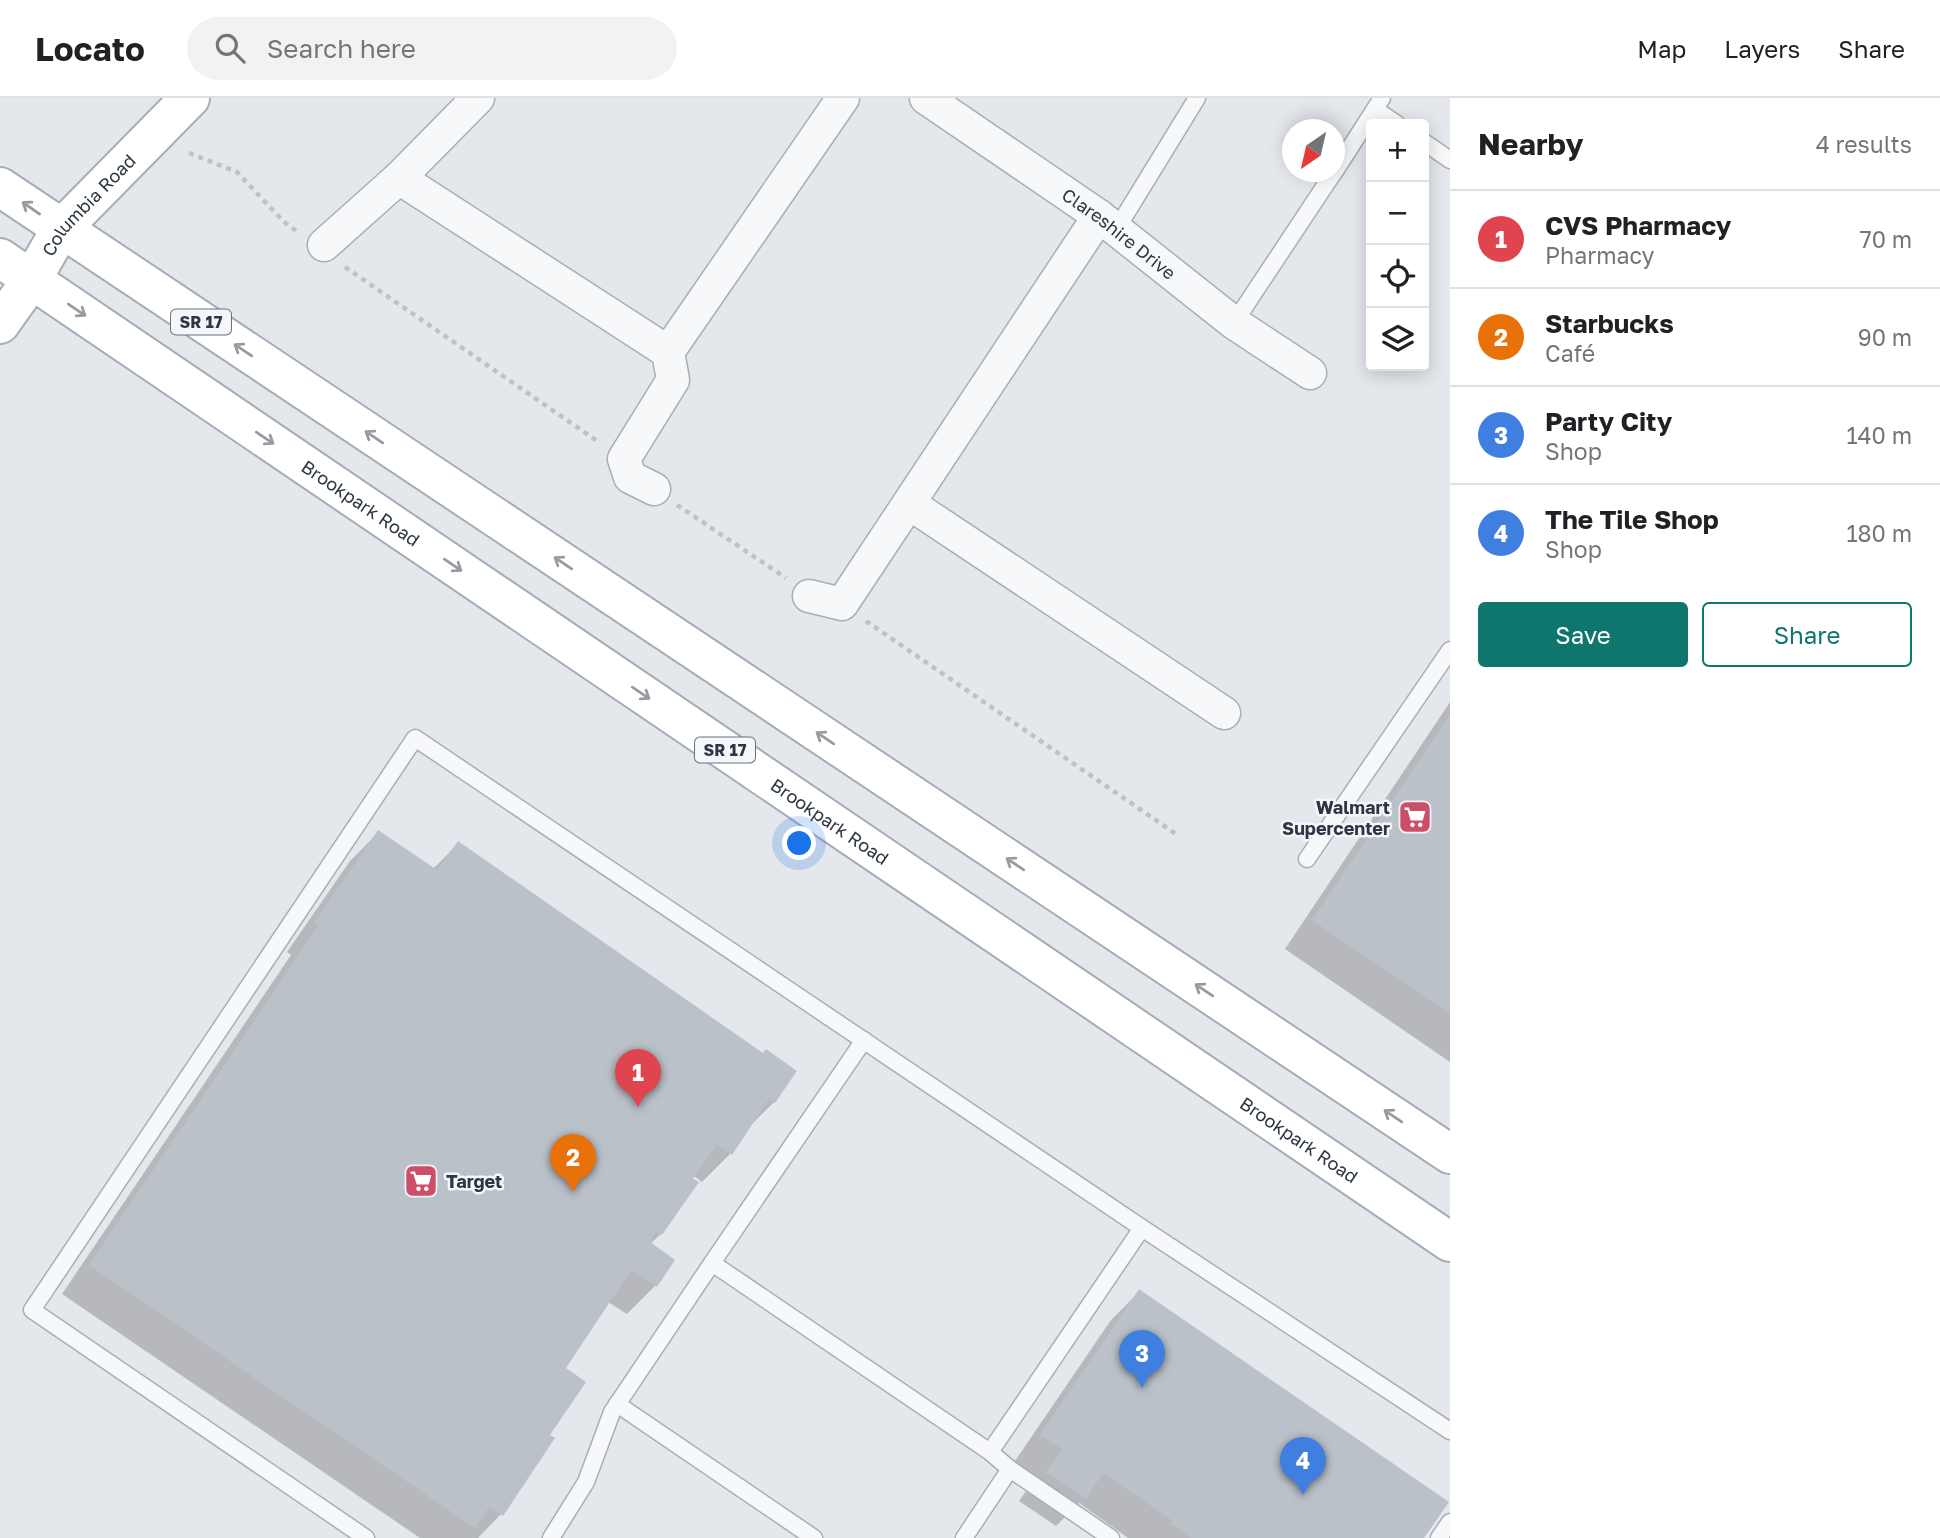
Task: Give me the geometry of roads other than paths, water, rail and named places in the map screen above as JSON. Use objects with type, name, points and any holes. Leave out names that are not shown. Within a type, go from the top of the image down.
[{"type":"main road","name":"Columbia Road","points":[[0,324],[32,279],[61,229],[190,98]]},
{"type":"main road","name":"SR 17","points":[[0,187],[1450,1154]]},
{"type":"main road","name":"Brookpark Road","points":[[0,258],[1450,1242]]},
{"type":"street","points":[[321,247],[399,178],[478,98]]},
{"type":"street","points":[[654,489],[630,477],[624,459],[673,380],[668,352],[843,98]]},
{"type":"street","name":"Clareshire Drive","points":[[926,98],[1107,223],[1234,323],[1310,373]]},
{"type":"street","points":[[399,178],[668,352]]},
{"type":"street","points":[[809,596],[842,604],[1107,223]]},
{"type":"street","points":[[909,504],[1224,713]]},
{"type":"lane","points":[[1107,223],[1197,98]]},
{"type":"lane","points":[[1345,155],[1379,104],[1392,119]]},
{"type":"lane","points":[[1429,145],[1450,160]]},
{"type":"lane","points":[[1234,323],[1327,182]]},
{"type":"lane","points":[[1307,859],[1450,650]]},
{"type":"lane","points":[[366,1538],[32,1310],[415,738],[1142,1228],[1450,1431]]},
{"type":"lane","points":[[551,1538],[586,1482],[617,1404],[864,1040]]},
{"type":"lane","points":[[990,1452],[1142,1228]]},
{"type":"lane","points":[[712,1263],[990,1452],[1010,1469],[1111,1538]]},
{"type":"lane","points":[[617,1404],[814,1538]]},
{"type":"lane","points":[[964,1538],[1010,1469]]},
{"type":"lane","points":[[1439,1538],[1450,1522]]},
{"type":"place","name":"Walmart Supercenter","points":[[1415,817]]},
{"type":"place","name":"CVS Pharmacy","points":[[638,1107]]},
{"type":"place","name":"Target","points":[[421,1181]]},
{"type":"place","name":"Starbucks","points":[[573,1192]]},
{"type":"place","name":"Party City","points":[[1142,1388]]},
{"type":"place","name":"The Tile Shop","points":[[1303,1495]]}]
